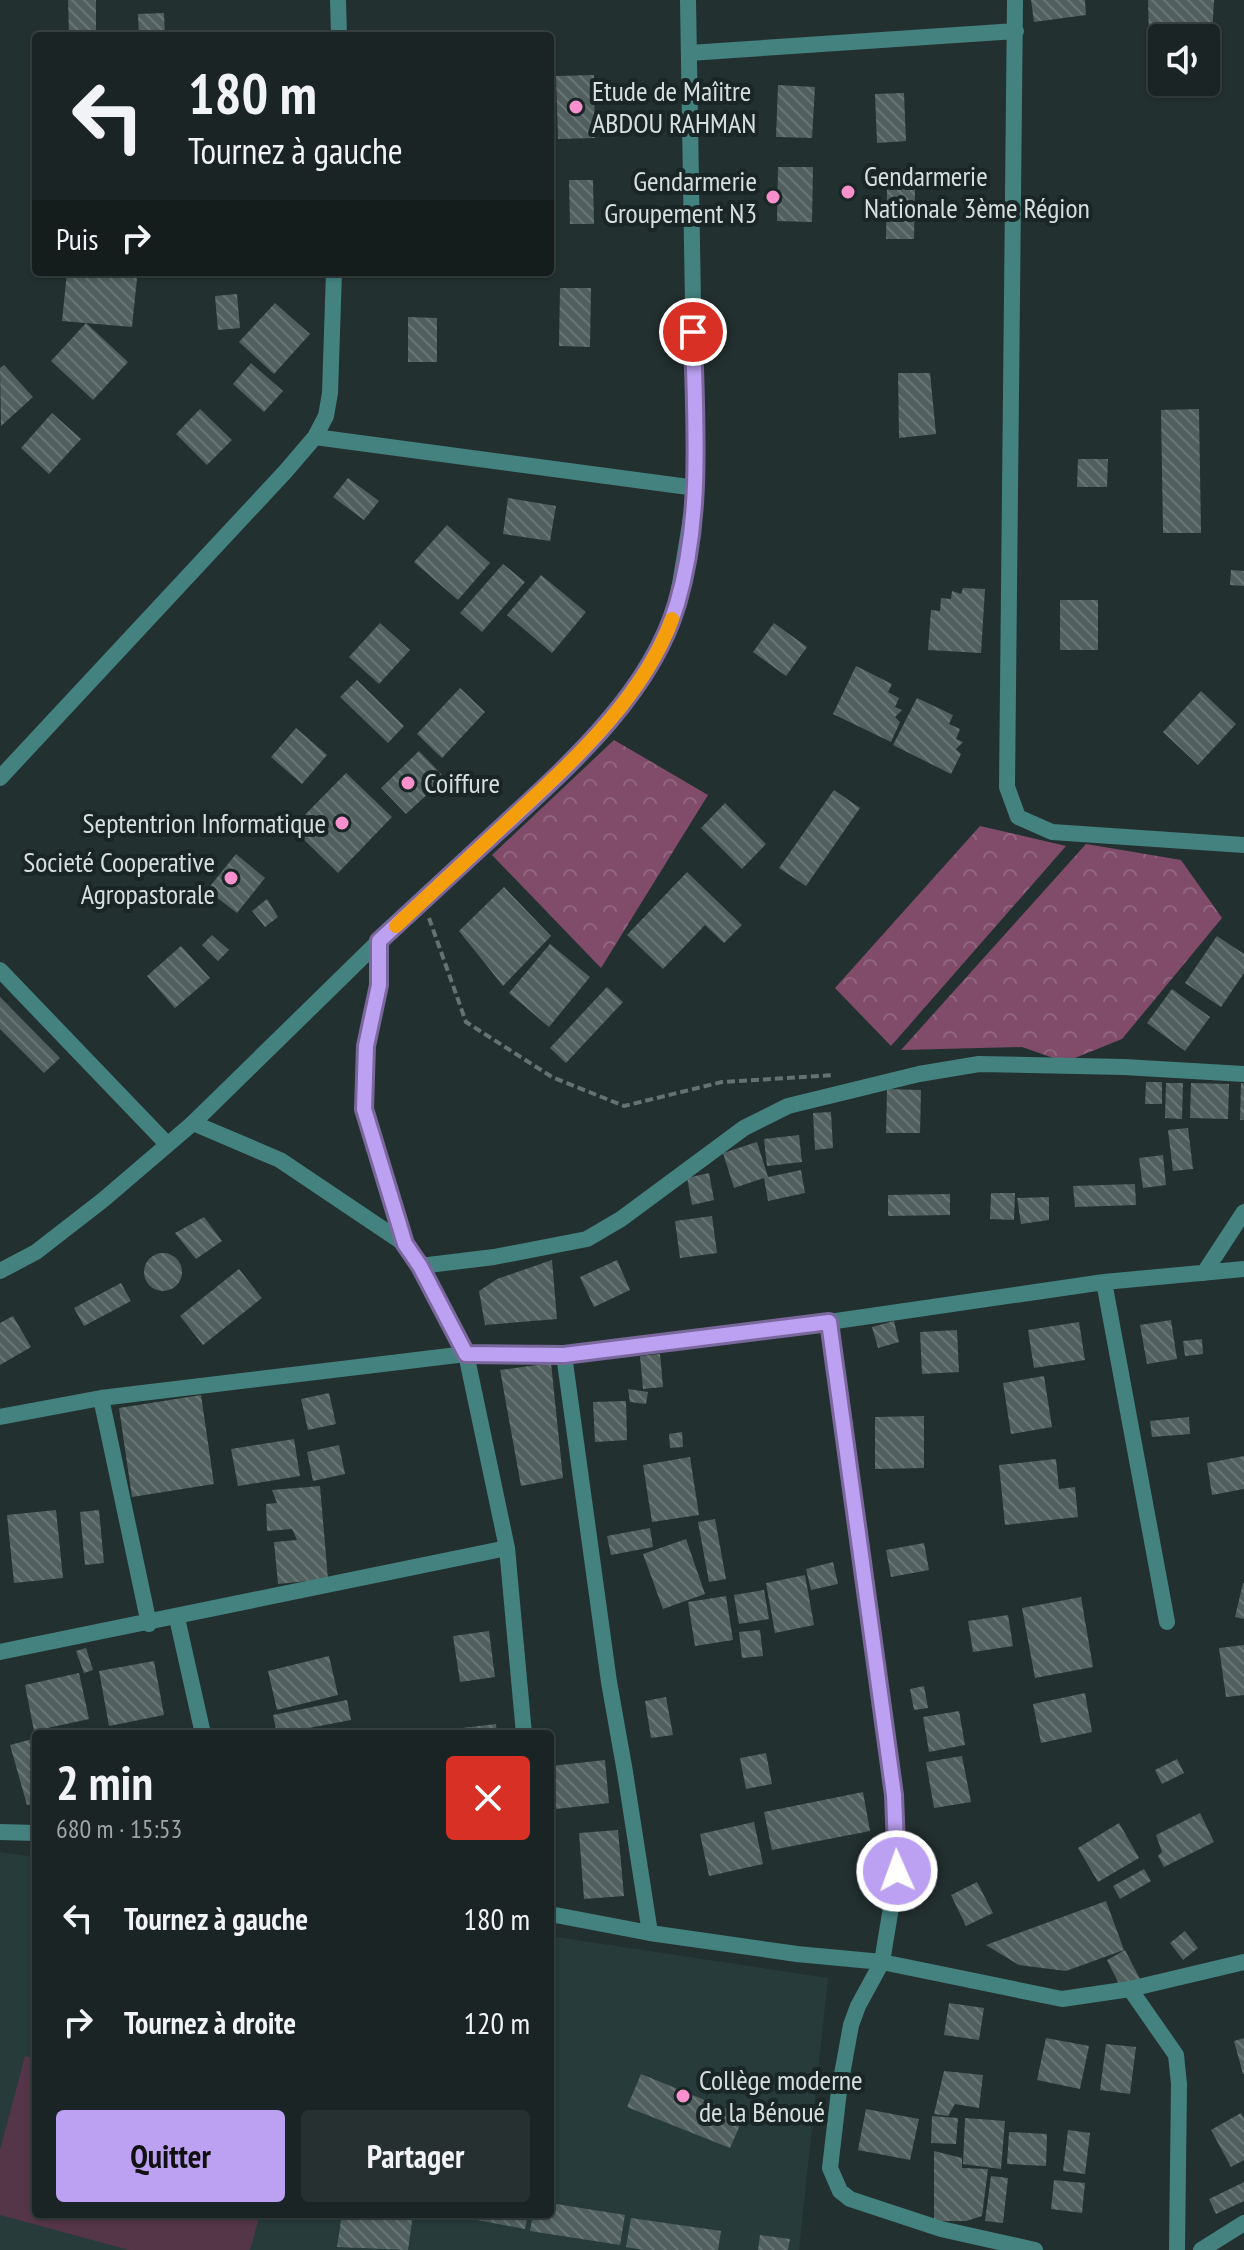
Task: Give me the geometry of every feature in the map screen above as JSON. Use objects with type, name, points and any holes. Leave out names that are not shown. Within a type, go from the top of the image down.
[{"type":"street","points":[[338,0],[339,32]]},
{"type":"street","points":[[0,1271],[36,1252],[193,1123],[379,941],[581,753],[639,681],[666,636],[677,602],[696,488],[688,0]]},
{"type":"street","points":[[1015,0],[1007,787],[1018,817],[1052,832],[1244,845]]},
{"type":"street","points":[[689,53],[1016,31]]},
{"type":"street","points":[[0,778],[315,437],[326,416],[330,393],[334,276]]},
{"type":"street","points":[[315,437],[696,488]]},
{"type":"street","points":[[379,941],[379,985],[366,1046],[364,1109],[405,1244],[420,1266],[466,1354],[507,1548],[524,1730]]},
{"type":"street","points":[[0,970],[167,1144]]},
{"type":"street","points":[[420,1266],[494,1257],[587,1239],[621,1219],[744,1128],[788,1106],[904,1078],[979,1064],[1124,1067],[1244,1074]]},
{"type":"street","points":[[193,1123],[280,1160],[405,1244]]},
{"type":"street","points":[[1204,1273],[1244,1212]]},
{"type":"street","points":[[0,1417],[101,1398],[466,1354],[564,1355],[829,1322],[1104,1282],[1244,1269]]},
{"type":"street","points":[[1104,1282],[1167,1622]]},
{"type":"street","points":[[829,1322],[894,1795],[897,1871],[882,1962],[851,2025],[830,2168],[840,2191],[850,2199],[941,2229],[1035,2250]]},
{"type":"street","points":[[564,1355],[600,1624],[650,1933]]},
{"type":"street","points":[[101,1398],[149,1624]]},
{"type":"street","points":[[0,1652],[149,1624],[507,1548]]},
{"type":"street","points":[[177,1618],[202,1730]]},
{"type":"street","points":[[0,1832],[32,1833]]},
{"type":"street","points":[[554,1915],[650,1933],[797,1954],[882,1962],[1062,1999],[1130,1989],[1244,1962]]},
{"type":"street","points":[[1130,1989],[1176,2055],[1179,2097],[1177,2250]]},
{"type":"street","points":[[1201,2250],[1244,2223]]},
{"type":"path","points":[[423,901],[466,1022],[552,1077],[624,1106],[722,1082],[841,1075]]},
{"type":"shaded area","name":"Collège moderne de la Bénoué","points":[[0,1852],[32,1856],[32,2218],[554,2218],[554,1937],[828,1978],[799,2250],[0,2250]]},
{"type":"shaded area","points":[[25,2056],[32,2058],[32,2218],[259,2218],[250,2250],[129,2250],[0,2215],[0,2150]]},
{"type":"green space","points":[[614,740],[708,795],[601,968],[492,855]]},
{"type":"green space","points":[[980,826],[1066,846],[891,1046],[835,988]]},
{"type":"green space","points":[[1086,844],[1181,860],[1222,918],[1122,1039],[1065,1062],[1022,1047],[901,1050]]},
{"type":"building","points":[[68,0],[96,0],[96,32],[69,32]]},
{"type":"building","points":[[1031,0],[1085,0],[1086,15],[1034,22]]},
{"type":"building","points":[[1148,0],[1214,0],[1213,24],[1149,24]]},
{"type":"building","points":[[164,13],[165,32],[139,32],[138,14]]},
{"type":"building","name":"Etude de Maîitre ABDOU RAHMAN","points":[[594,75],[595,138],[558,139],[556,76]]},
{"type":"building","points":[[778,85],[815,87],[812,138],[776,137]]},
{"type":"building","points":[[904,93],[906,141],[877,143],[875,94]]},
{"type":"building","points":[[778,167],[813,167],[812,222],[777,221]]},
{"type":"building","points":[[569,180],[593,180],[594,224],[570,224]]},
{"type":"building","points":[[887,189],[915,189],[914,239],[886,239]]},
{"type":"building","points":[[67,276],[137,278],[132,327],[62,321]]},
{"type":"building","points":[[560,288],[591,288],[590,347],[559,346]]},
{"type":"building","points":[[237,294],[240,328],[218,330],[215,296]]},
{"type":"building","points":[[275,303],[310,334],[274,374],[239,342]]},
{"type":"building","points":[[408,317],[437,318],[437,362],[408,362]]},
{"type":"building","points":[[86,323],[128,362],[93,400],[51,361]]},
{"type":"building","points":[[251,363],[283,391],[264,412],[233,384]]},
{"type":"building","points":[[4,365],[33,397],[1,426],[0,368]]},
{"type":"building","points":[[898,373],[930,373],[936,434],[899,438]]},
{"type":"building","points":[[200,409],[232,440],[207,465],[176,434]]},
{"type":"building","points":[[1199,409],[1201,533],[1163,533],[1161,410]]},
{"type":"building","points":[[52,413],[81,439],[49,474],[21,448]]},
{"type":"building","points":[[1078,459],[1108,459],[1107,487],[1077,487]]},
{"type":"building","points":[[348,478],[379,501],[364,520],[333,497]]},
{"type":"building","points":[[508,498],[556,506],[550,541],[503,534]]},
{"type":"building","points":[[447,525],[490,563],[458,600],[414,562]]},
{"type":"building","points":[[503,564],[525,582],[482,632],[460,613]]},
{"type":"building","points":[[1231,570],[1244,571],[1244,586],[1230,585]]},
{"type":"building","points":[[541,575],[586,612],[552,653],[507,615]]},
{"type":"building","points":[[963,588],[985,589],[981,653],[928,650],[931,610],[940,611],[941,598],[951,599],[952,591],[961,594]]},
{"type":"building","points":[[1060,600],[1098,600],[1098,650],[1060,650]]},
{"type":"building","points":[[380,623],[410,650],[379,684],[349,657]]},
{"type":"building","points":[[774,623],[807,647],[786,676],[753,652]]},
{"type":"building","points":[[856,666],[892,684],[888,692],[899,698],[895,707],[902,710],[895,717],[900,722],[891,742],[833,714]]},
{"type":"building","points":[[357,680],[404,726],[388,743],[340,697]]},
{"type":"building","points":[[460,688],[485,712],[442,758],[417,734]]},
{"type":"building","points":[[1201,691],[1236,724],[1198,765],[1163,732]]},
{"type":"building","points":[[917,698],[953,715],[949,724],[960,729],[956,739],[963,742],[956,749],[961,754],[951,774],[893,745]]},
{"type":"building","points":[[296,728],[327,755],[302,784],[271,757]]},
{"type":"building","points":[[419,751],[445,778],[406,814],[381,788]]},
{"type":"building","name":"Septentrion Informatique","points":[[346,773],[392,817],[338,873],[292,828]]},
{"type":"building","points":[[834,790],[860,808],[806,886],[779,868]]},
{"type":"building","points":[[725,803],[766,844],[742,869],[701,828]]},
{"type":"building","points":[[236,854],[265,878],[237,913],[207,890]]},
{"type":"building","points":[[687,872],[742,925],[724,943],[705,925],[663,969],[627,935]]},
{"type":"building","points":[[504,887],[551,936],[503,986],[459,931]]},
{"type":"building","points":[[267,899],[278,917],[265,927],[252,911]]},
{"type":"building","points":[[212,935],[229,950],[218,961],[202,945]]},
{"type":"building","points":[[1217,936],[1244,954],[1244,973],[1221,1007],[1185,983]]},
{"type":"building","points":[[550,944],[590,977],[549,1027],[509,993]]},
{"type":"building","points":[[181,946],[210,978],[175,1008],[147,976]]},
{"type":"building","points":[[607,987],[623,1002],[566,1063],[550,1048]]},
{"type":"building","points":[[1172,989],[1210,1017],[1185,1051],[1147,1023]]},
{"type":"building","points":[[0,997],[60,1058],[44,1073],[0,1029]]},
{"type":"building","points":[[1146,1082],[1162,1082],[1162,1104],[1145,1104]]},
{"type":"building","points":[[1166,1083],[1183,1083],[1182,1119],[1165,1118]]},
{"type":"building","points":[[1191,1083],[1229,1084],[1228,1119],[1190,1118]]},
{"type":"building","points":[[1241,1083],[1244,1083],[1244,1120],[1240,1120]]},
{"type":"building","points":[[887,1089],[921,1090],[920,1133],[886,1133]]},
{"type":"building","points":[[831,1112],[833,1148],[815,1150],[813,1113]]},
{"type":"building","points":[[1188,1128],[1193,1169],[1173,1171],[1168,1130]]},
{"type":"building","points":[[799,1135],[802,1162],[767,1166],[764,1139]]},
{"type":"building","points":[[757,1142],[768,1177],[801,1170],[805,1193],[768,1201],[764,1178],[734,1188],[723,1153]]},
{"type":"building","points":[[1163,1155],[1166,1185],[1143,1188],[1139,1158]]},
{"type":"building","points":[[709,1173],[714,1200],[692,1205],[687,1178]]},
{"type":"building","points":[[1135,1184],[1136,1205],[1075,1207],[1073,1186]]},
{"type":"building","points":[[991,1193],[1015,1193],[1014,1220],[990,1219]]},
{"type":"building","points":[[950,1194],[950,1215],[888,1216],[888,1195]]},
{"type":"building","points":[[1049,1197],[1049,1220],[1021,1224],[1017,1198]]},
{"type":"building","points":[[712,1216],[717,1253],[680,1258],[675,1221]]},
{"type":"building","points":[[204,1217],[222,1241],[196,1259],[175,1233]]},
{"type":"building","points":[[163,1253],[176,1259],[182,1272],[176,1285],[163,1291],[150,1285],[144,1272],[150,1259]]},
{"type":"building","points":[[552,1260],[557,1319],[485,1325],[479,1291],[497,1279]]},
{"type":"building","points":[[617,1260],[630,1290],[594,1307],[580,1277]]},
{"type":"building","points":[[239,1269],[262,1298],[203,1345],[180,1316]]},
{"type":"building","points":[[121,1283],[131,1301],[84,1326],[74,1308]]},
{"type":"building","points":[[13,1316],[31,1347],[0,1365],[0,1323]]},
{"type":"building","points":[[1171,1320],[1177,1359],[1147,1364],[1140,1325]]},
{"type":"building","points":[[894,1321],[899,1342],[878,1348],[872,1327]]},
{"type":"building","points":[[1079,1322],[1085,1360],[1034,1368],[1028,1330]]},
{"type":"building","points":[[957,1330],[959,1372],[922,1374],[920,1332]]},
{"type":"building","points":[[1202,1339],[1203,1354],[1185,1356],[1183,1341]]},
{"type":"building","points":[[660,1354],[663,1387],[643,1389],[640,1356]]},
{"type":"building","points":[[551,1363],[563,1478],[521,1486],[500,1370]]},
{"type":"building","points":[[1044,1376],[1052,1427],[1011,1434],[1003,1383]]},
{"type":"building","points":[[628,1389],[648,1392],[646,1404],[630,1402]]},
{"type":"building","points":[[329,1393],[336,1424],[308,1430],[301,1399]]},
{"type":"building","points":[[201,1395],[214,1484],[132,1497],[119,1408]]},
{"type":"building","points":[[626,1401],[627,1440],[595,1442],[593,1402]]},
{"type":"building","points":[[924,1416],[924,1468],[875,1469],[875,1417]]},
{"type":"building","points":[[1189,1417],[1190,1434],[1152,1437],[1150,1421]]},
{"type":"building","points":[[682,1432],[683,1447],[670,1448],[669,1434]]},
{"type":"building","points":[[294,1439],[300,1476],[238,1486],[231,1449]]},
{"type":"building","points":[[339,1445],[345,1474],[313,1481],[307,1452]]},
{"type":"building","points":[[1244,1456],[1244,1489],[1212,1495],[1207,1463]]},
{"type":"building","points":[[690,1457],[699,1515],[652,1522],[643,1465]]},
{"type":"building","points":[[1056,1459],[1059,1489],[1075,1487],[1078,1517],[1005,1525],[999,1465]]},
{"type":"building","points":[[320,1486],[328,1579],[278,1584],[274,1542],[297,1540],[292,1529],[267,1531],[266,1504],[277,1503],[272,1490]]},
{"type":"building","points":[[56,1510],[63,1578],[14,1583],[7,1515]]},
{"type":"building","points":[[99,1510],[104,1563],[85,1565],[80,1512]]},
{"type":"building","points":[[715,1519],[726,1579],[709,1582],[698,1522]]},
{"type":"building","points":[[650,1528],[653,1547],[611,1555],[607,1536]]},
{"type":"building","points":[[686,1539],[705,1594],[663,1609],[643,1554]]},
{"type":"building","points":[[924,1543],[929,1570],[891,1577],[886,1550]]},
{"type":"building","points":[[833,1562],[838,1584],[811,1590],[806,1569]]},
{"type":"building","points":[[805,1575],[814,1625],[775,1633],[766,1583]]},
{"type":"building","points":[[1244,1583],[1244,1619],[1235,1617]]},
{"type":"building","points":[[764,1590],[769,1619],[739,1624],[734,1595]]},
{"type":"building","points":[[726,1596],[733,1640],[695,1646],[688,1602]]},
{"type":"building","points":[[1081,1597],[1093,1667],[1035,1678],[1022,1608]]},
{"type":"building","points":[[1008,1615],[1013,1646],[973,1652],[968,1621]]},
{"type":"building","points":[[760,1630],[763,1656],[742,1658],[739,1632]]},
{"type":"building","points":[[489,1631],[495,1677],[460,1682],[453,1636]]},
{"type":"building","points":[[1244,1645],[1244,1695],[1226,1697],[1219,1648]]},
{"type":"building","points":[[86,1648],[93,1670],[84,1673],[76,1651]]},
{"type":"building","points":[[329,1656],[338,1695],[277,1710],[268,1671]]},
{"type":"building","points":[[154,1661],[164,1715],[109,1726],[99,1671]]},
{"type":"building","points":[[79,1673],[89,1719],[34,1730],[25,1685]]},
{"type":"building","points":[[924,1686],[928,1708],[914,1710],[910,1689]]},
{"type":"building","points":[[1085,1693],[1092,1732],[1041,1743],[1033,1704]]},
{"type":"building","points":[[666,1697],[673,1735],[651,1738],[645,1701]]},
{"type":"building","points":[[347,1700],[351,1720],[298,1730],[276,1730],[273,1715]]},
{"type":"building","points":[[959,1711],[965,1745],[929,1752],[923,1717]]},
{"type":"building","points":[[496,1724],[497,1730],[445,1730]]},
{"type":"building","points":[[32,1739],[32,1804],[27,1805],[10,1745]]},
{"type":"building","points":[[766,1753],[772,1784],[746,1789],[740,1758]]},
{"type":"building","points":[[962,1756],[971,1802],[934,1808],[926,1762]]},
{"type":"building","points":[[1177,1759],[1184,1773],[1162,1784],[1155,1770]]},
{"type":"building","points":[[605,1760],[609,1803],[556,1809],[554,1766]]},
{"type":"building","points":[[863,1792],[870,1831],[772,1850],[764,1812]]},
{"type":"building","points":[[1200,1813],[1214,1842],[1164,1867],[1158,1856],[1162,1852],[1156,1835]]},
{"type":"building","points":[[754,1822],[763,1864],[709,1876],[700,1834]]},
{"type":"building","points":[[1119,1823],[1139,1858],[1098,1882],[1078,1848]]},
{"type":"building","points":[[618,1830],[624,1896],[584,1899],[579,1833]]},
{"type":"building","points":[[1144,1869],[1151,1881],[1120,1899],[1113,1886]]},
{"type":"building","points":[[977,1882],[993,1913],[966,1926],[951,1895]]},
{"type":"building","points":[[1106,1901],[1124,1950],[1066,1971],[1019,1965],[986,1945]]},
{"type":"building","points":[[1185,1931],[1198,1948],[1183,1960],[1170,1943]]},
{"type":"building","points":[[1125,1950],[1140,1979],[1121,1988],[1107,1960]]},
{"type":"building","points":[[949,2003],[984,2008],[979,2040],[944,2035]]},
{"type":"building","points":[[1046,2038],[1089,2046],[1080,2089],[1037,2080]]},
{"type":"building","points":[[1244,2038],[1244,2074],[1243,2074],[1234,2041]]},
{"type":"building","points":[[1106,2044],[1136,2047],[1130,2094],[1100,2090]]},
{"type":"building","points":[[944,2071],[983,2075],[979,2108],[955,2104],[948,2116],[934,2114]]},
{"type":"building","points":[[641,2074],[744,2116],[730,2148],[627,2107]]},
{"type":"building","points":[[866,2109],[919,2119],[910,2160],[858,2150]]},
{"type":"building","points":[[1241,2113],[1244,2119],[1244,2160],[1231,2167],[1211,2130]]},
{"type":"building","points":[[932,2116],[958,2118],[956,2144],[931,2143]]},
{"type":"building","points":[[965,2118],[1005,2121],[1001,2169],[963,2164]]},
{"type":"building","points":[[1068,2130],[1090,2133],[1085,2174],[1063,2171]]},
{"type":"building","points":[[1009,2132],[1047,2134],[1046,2166],[1007,2164]]},
{"type":"building","points":[[934,2151],[962,2158],[962,2168],[988,2169],[982,2216],[966,2221],[934,2221]]},
{"type":"building","points":[[991,2176],[1008,2178],[1003,2223],[985,2221]]},
{"type":"building","points":[[1054,2180],[1085,2183],[1082,2213],[1051,2209]]},
{"type":"building","points":[[1244,2182],[1244,2201],[1216,2214],[1209,2199]]},
{"type":"building","points":[[554,2204],[625,2215],[620,2245],[530,2231],[532,2218],[554,2218]]},
{"type":"building","points":[[341,2218],[412,2218],[408,2250],[337,2247]]},
{"type":"building","points":[[467,2218],[527,2218],[525,2229]]},
{"type":"building","points":[[631,2218],[721,2231],[718,2250],[644,2250],[626,2247]]},
{"type":"building","points":[[760,2235],[790,2239],[788,2250],[758,2250]]},
{"type":"slow traffic","points":[[396,926],[581,753],[639,681],[666,636],[672,619]]},
{"type":"place","name":"Etude de Maîitre ABDOU RAHMAN","points":[[576,107]]},
{"type":"place","name":"Gendarmerie Nationale 3ème Région","points":[[848,192]]},
{"type":"place","name":"Gendarmerie Groupement N3","points":[[773,197]]},
{"type":"place","name":"Coiffure","points":[[408,783]]},
{"type":"place","name":"Septentrion Informatique","points":[[342,823]]},
{"type":"place","name":"Societé Cooperative Agropastorale","points":[[231,878]]},
{"type":"place","name":"Collège moderne de la Bénoué","points":[[683,2096]]},
{"type":"route","points":[[693,332],[696,488],[686,558],[666,636],[639,681],[581,753],[379,941],[379,985],[366,1046],[364,1109],[405,1244],[420,1266],[466,1354],[564,1355],[829,1322],[894,1795],[897,1871]]}]
